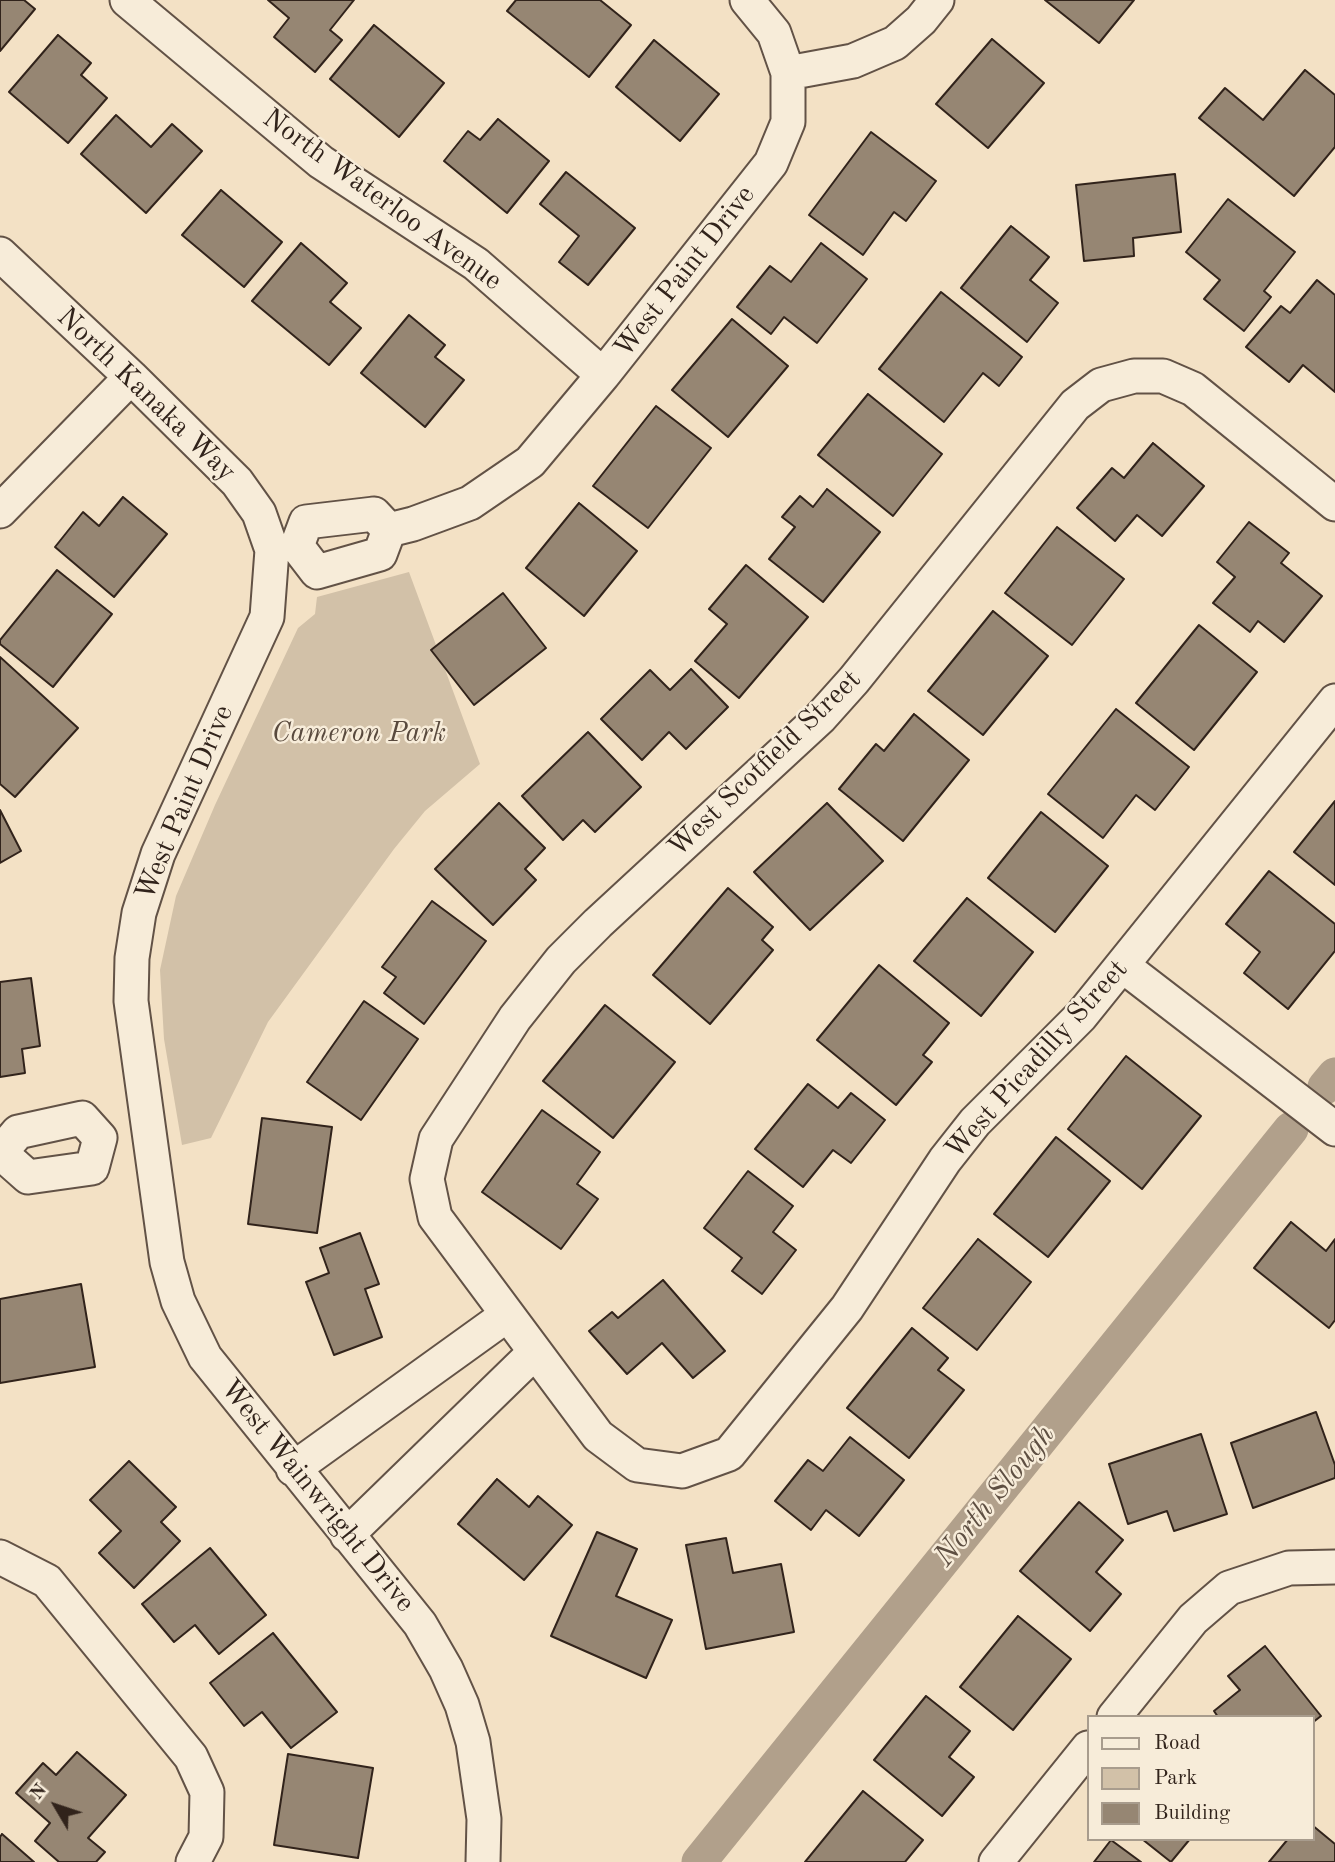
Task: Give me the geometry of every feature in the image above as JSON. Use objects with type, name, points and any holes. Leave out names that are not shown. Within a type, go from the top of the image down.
[{"type":"street","name":"North Waterloo Avenue","points":[[127,0],[321,162],[476,264],[603,375]]},
{"type":"street","name":"West Paint Drive","points":[[389,530],[470,503],[530,462],[603,375],[771,163],[788,122],[788,73],[774,33],[747,0]]},
{"type":"street","points":[[788,73],[853,61],[895,43],[921,20],[937,0]]},
{"type":"street","name":"North Kanaka Way","points":[[0,254],[131,377],[237,482],[285,548]]},
{"type":"street","name":"West Scotfield Street","points":[[507,1315],[435,1217],[427,1179],[436,1139],[515,1017],[561,960],[820,718],[854,680],[1075,405],[1101,385],[1134,376],[1163,376],[1193,389],[1335,504]]},
{"type":"street","points":[[0,511],[131,377]]},
{"type":"street","points":[[374,514],[389,530],[380,554],[317,572],[285,548],[306,522],[374,514]]},
{"type":"street","name":"West Paint Drive","points":[[148,1130],[131,1002],[132,958],[139,914],[158,855],[267,617],[285,548]]},
{"type":"street","name":"West Picadilly Street","points":[[535,1352],[598,1436],[637,1465],[682,1471],[729,1454],[847,1308],[945,1160],[975,1122],[1081,1016],[1335,701]]},
{"type":"street","points":[[1123,966],[1335,1129]]},
{"type":"street","points":[[82,1118],[100,1138],[92,1168],[28,1177],[0,1153],[18,1132],[82,1118]]},
{"type":"street","points":[[100,1138],[148,1130]]},
{"type":"street","name":"West Wainwright Drive","points":[[148,1130],[167,1262],[178,1301],[205,1357],[420,1624],[446,1669],[462,1705],[473,1742],[483,1807],[483,1862]]},
{"type":"street","points":[[293,1469],[507,1315],[535,1352],[347,1535]]},
{"type":"street","points":[[0,1557],[47,1581],[191,1756],[207,1792],[206,1837],[193,1862]]},
{"type":"street","points":[[1116,1715],[1193,1619],[1229,1588],[1289,1568],[1335,1567]]},
{"type":"street","points":[[996,1862],[1086,1750]]},
{"type":"green space","name":"Cameron Park","points":[[409,572],[480,764],[425,811],[394,849],[268,1022],[211,1138],[182,1145],[164,1039],[160,970],[176,896],[215,805],[298,628],[315,614],[317,597]]},
{"type":"building","points":[[0,0],[24,0],[35,9],[0,51]]},
{"type":"building","points":[[268,0],[354,0],[330,30],[342,40],[315,72],[274,37],[289,18]]},
{"type":"building","points":[[516,0],[600,0],[631,25],[589,77],[507,11]]},
{"type":"building","points":[[1045,0],[1134,0],[1099,43]]},
{"type":"building","points":[[374,25],[444,83],[399,137],[330,79]]},
{"type":"building","points":[[58,35],[91,63],[81,75],[107,98],[68,143],[9,92]]},
{"type":"building","points":[[992,39],[1044,83],[988,148],[936,104]]},
{"type":"building","points":[[654,40],[719,94],[680,141],[616,87]]},
{"type":"building","points":[[1305,70],[1335,95],[1335,147],[1294,196],[1199,118],[1225,88],[1263,120]]},
{"type":"building","points":[[116,115],[151,147],[172,124],[202,151],[146,213],[81,154]]},
{"type":"building","points":[[498,119],[549,161],[507,213],[444,161],[468,131],[480,140]]},
{"type":"building","points":[[871,132],[936,181],[906,221],[894,212],[863,255],[809,215]]},
{"type":"building","points":[[566,172],[635,228],[588,285],[559,262],[579,236],[540,204]]},
{"type":"building","points":[[1175,174],[1181,232],[1133,238],[1134,256],[1084,261],[1076,185]]},
{"type":"building","points":[[221,190],[282,242],[244,287],[182,235]]},
{"type":"building","points":[[1228,199],[1295,252],[1264,291],[1271,297],[1244,331],[1204,299],[1220,280],[1186,252]]},
{"type":"building","points":[[1011,226],[1049,257],[1030,280],[1058,303],[1027,342],[961,288]]},
{"type":"building","points":[[301,243],[347,283],[330,302],[361,328],[329,365],[252,301]]},
{"type":"building","points":[[821,243],[867,279],[817,343],[784,317],[771,334],[737,307],[770,266],[791,282]]},
{"type":"building","points":[[1317,280],[1335,295],[1335,392],[1303,365],[1289,382],[1246,347],[1281,306],[1290,313]]},
{"type":"building","points":[[941,292],[1022,357],[999,386],[983,373],[944,422],[879,369]]},
{"type":"building","points":[[409,315],[445,345],[435,357],[464,380],[425,427],[361,373]]},
{"type":"building","points":[[732,319],[788,366],[728,437],[672,390]]},
{"type":"building","points":[[868,394],[942,454],[893,516],[818,455]]},
{"type":"building","points":[[656,406],[711,448],[648,528],[593,486]]},
{"type":"building","points":[[1153,443],[1204,486],[1162,536],[1137,515],[1115,541],[1077,508],[1112,468],[1124,478]]},
{"type":"building","points":[[827,489],[880,532],[823,602],[769,559],[795,527],[782,517],[800,496],[813,507]]},
{"type":"building","points":[[123,497],[167,534],[114,597],[55,547],[83,512],[99,526]]},
{"type":"building","points":[[579,503],[637,551],[584,616],[526,568]]},
{"type":"building","points":[[1249,522],[1289,553],[1281,563],[1322,596],[1284,642],[1258,621],[1250,632],[1213,603],[1235,577],[1217,562]]},
{"type":"building","points":[[1057,527],[1124,579],[1072,645],[1005,593]]},
{"type":"building","points":[[746,565],[808,617],[739,698],[695,661],[727,624],[709,609]]},
{"type":"building","points":[[57,570],[112,614],[53,687],[0,644],[0,640]]},
{"type":"building","points":[[503,593],[546,648],[474,705],[431,650]]},
{"type":"building","points":[[993,611],[1048,656],[983,735],[928,691]]},
{"type":"building","points":[[1199,625],[1257,672],[1194,750],[1136,703]]},
{"type":"building","points":[[0,657],[78,728],[15,797],[0,784]]},
{"type":"building","points":[[691,669],[728,707],[686,749],[669,732],[642,760],[601,719],[650,670],[670,690]]},
{"type":"building","points":[[1116,709],[1189,767],[1155,810],[1136,795],[1103,838],[1048,794]]},
{"type":"building","points":[[914,714],[969,760],[903,841],[839,789],[876,744],[884,751]]},
{"type":"building","points":[[588,732],[641,787],[595,832],[583,820],[563,840],[522,796]]},
{"type":"building","points":[[1335,801],[1335,885],[1294,852]]},
{"type":"building","points":[[499,803],[545,848],[525,869],[536,880],[493,925],[435,869]]},
{"type":"building","points":[[827,803],[883,861],[810,930],[754,872]]},
{"type":"building","points":[[0,810],[21,851],[0,863]]},
{"type":"building","points":[[1041,812],[1108,866],[1055,932],[988,878]]},
{"type":"building","points":[[1269,871],[1335,924],[1335,951],[1288,1009],[1244,973],[1260,952],[1226,924]]},
{"type":"building","points":[[728,888],[773,927],[762,940],[773,950],[710,1024],[653,975]]},
{"type":"building","points":[[967,898],[1033,952],[981,1016],[914,961]]},
{"type":"building","points":[[432,901],[486,941],[424,1024],[384,993],[396,977],[382,967]]},
{"type":"building","points":[[879,965],[949,1023],[923,1055],[932,1062],[896,1105],[817,1040]]},
{"type":"building","points":[[31,978],[40,1046],[22,1049],[25,1073],[0,1077],[0,982]]},
{"type":"building","points":[[364,1001],[418,1039],[361,1120],[307,1082]]},
{"type":"building","points":[[605,1005],[675,1062],[613,1138],[543,1081]]},
{"type":"building","points":[[1126,1056],[1201,1116],[1142,1189],[1068,1129]]},
{"type":"building","points":[[808,1084],[838,1108],[851,1093],[885,1120],[851,1163],[833,1150],[803,1187],[755,1149]]},
{"type":"building","points":[[542,1110],[600,1152],[577,1184],[598,1199],[561,1249],[482,1192]]},
{"type":"building","points":[[262,1118],[332,1127],[317,1233],[248,1224]]},
{"type":"building","points":[[1056,1137],[1110,1181],[1048,1257],[994,1214]]},
{"type":"building","points":[[748,1171],[793,1206],[773,1232],[796,1250],[762,1294],[732,1271],[742,1258],[704,1228]]},
{"type":"building","points":[[1291,1222],[1326,1251],[1335,1239],[1335,1320],[1329,1328],[1254,1268]]},
{"type":"building","points":[[360,1233],[379,1284],[365,1289],[382,1337],[334,1355],[306,1282],[329,1273],[320,1248]]},
{"type":"building","points":[[978,1239],[1031,1282],[977,1350],[923,1308]]},
{"type":"building","points":[[663,1280],[725,1351],[693,1378],[662,1343],[627,1374],[589,1331],[612,1312],[618,1318]]},
{"type":"building","points":[[81,1284],[95,1367],[0,1383],[0,1299]]},
{"type":"building","points":[[912,1328],[948,1358],[938,1370],[964,1390],[909,1458],[847,1408]]},
{"type":"building","points":[[1316,1412],[1335,1465],[1335,1478],[1253,1508],[1231,1443]]},
{"type":"building","points":[[1201,1434],[1227,1514],[1174,1531],[1167,1511],[1128,1524],[1109,1464]]},
{"type":"building","points":[[850,1437],[904,1480],[859,1536],[826,1510],[811,1530],[775,1501],[808,1460],[823,1471]]},
{"type":"building","points":[[129,1461],[176,1507],[161,1522],[180,1541],[134,1588],[99,1553],[121,1531],[90,1500]]},
{"type":"building","points":[[497,1479],[529,1507],[538,1496],[572,1525],[524,1580],[458,1524]]},
{"type":"building","points":[[1079,1502],[1123,1540],[1096,1572],[1121,1594],[1090,1631],[1020,1571]]},
{"type":"building","points":[[597,1532],[637,1549],[616,1596],[672,1620],[646,1678],[551,1636]]},
{"type":"building","points":[[726,1538],[733,1573],[781,1564],[794,1632],[706,1649],[686,1545]]},
{"type":"building","points":[[210,1548],[266,1615],[219,1654],[195,1625],[174,1642],[142,1604]]},
{"type":"building","points":[[1018,1616],[1071,1659],[1013,1730],[960,1687]]},
{"type":"building","points":[[273,1633],[337,1712],[291,1748],[262,1712],[244,1726],[210,1683]]},
{"type":"building","points":[[1265,1646],[1321,1716],[1314,1721],[1314,1715],[1217,1715],[1214,1711],[1240,1690],[1228,1676]]},
{"type":"building","points":[[926,1696],[970,1731],[949,1757],[974,1777],[942,1816],[874,1760]]},
{"type":"building","points":[[77,1752],[126,1795],[88,1838],[105,1852],[96,1862],[59,1862],[35,1841],[50,1823],[16,1793],[43,1763],[56,1775]]},
{"type":"building","points":[[288,1754],[373,1768],[358,1858],[274,1845]]},
{"type":"building","points":[[863,1791],[923,1840],[905,1862],[805,1862]]},
{"type":"building","points":[[1314,1827],[1335,1844],[1335,1862],[1269,1862],[1286,1841],[1314,1841]]},
{"type":"building","points":[[2,1834],[34,1862],[0,1862]]},
{"type":"building","points":[[1112,1841],[1141,1862],[1094,1862]]},
{"type":"building","points":[[1145,1841],[1188,1841],[1171,1862]]},
{"type":"waterway","name":"North Slough","points":[[1325,1087],[1335,1075]]},
{"type":"waterway","name":"North Slough","points":[[699,1862],[1291,1129]]}]
